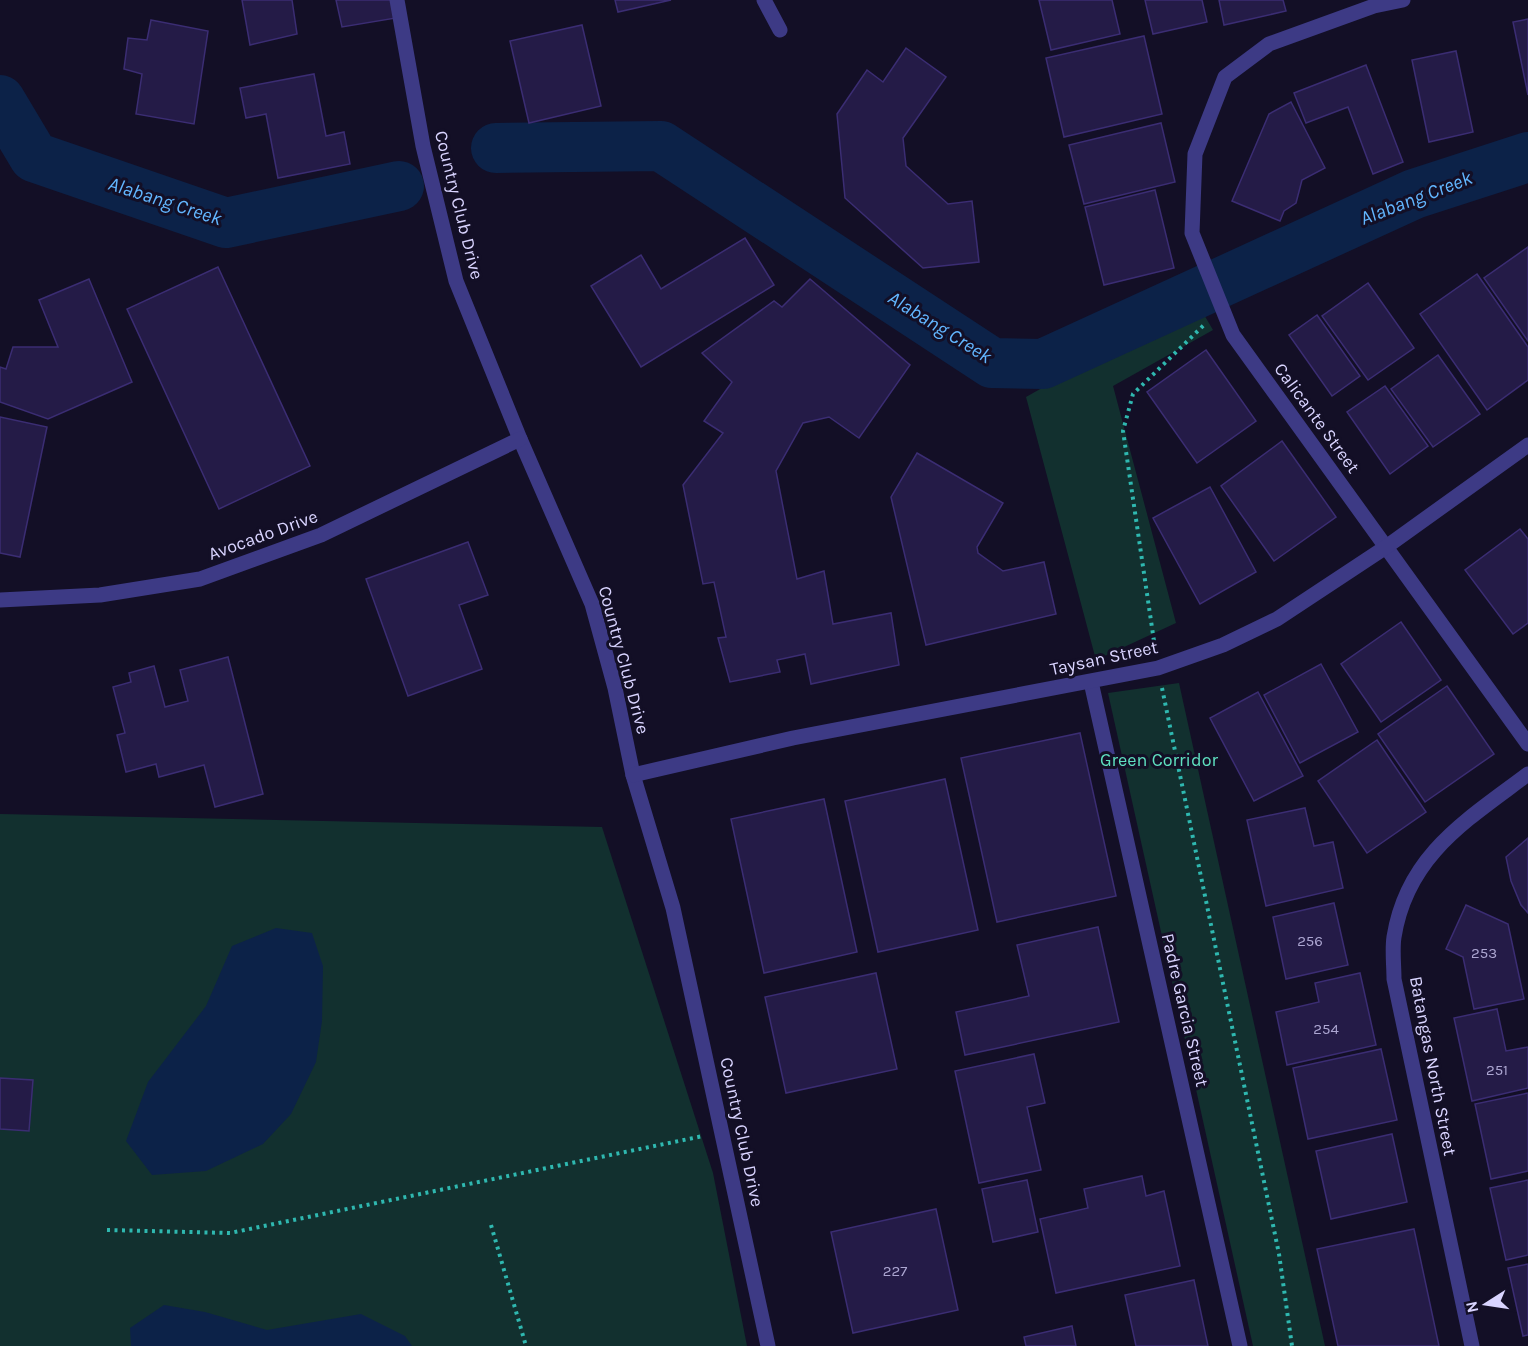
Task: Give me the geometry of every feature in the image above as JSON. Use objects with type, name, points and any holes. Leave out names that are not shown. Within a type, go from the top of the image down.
[{"type":"street","name":"Country Club Drive","points":[[397,0],[423,146],[456,281],[520,439],[592,604],[615,688],[633,775],[673,908],[768,1346]]},
{"type":"street","points":[[764,0],[780,30]]},
{"type":"street","name":"Calicante Street","points":[[1403,0],[1374,6],[1269,44],[1226,77],[1195,154],[1192,233],[1233,335],[1528,744]]},
{"type":"street","name":"Avocado Drive","points":[[0,600],[100,596],[200,579],[321,535],[520,439]]},
{"type":"street","name":"Taysan Street","points":[[633,775],[793,738],[1158,668],[1223,645],[1277,619],[1386,547],[1528,445]]},
{"type":"street","name":"Padre Garcia Street","points":[[1091,682],[1240,1346]]},
{"type":"street","name":"Batangas North Street","points":[[1472,1346],[1394,979],[1394,938],[1402,906],[1418,870],[1446,836],[1528,774]]},
{"type":"path","points":[[1222,306],[1133,394],[1124,431],[1158,668],[1279,1254],[1292,1346]]},
{"type":"path","points":[[108,1230],[230,1233],[560,1167],[721,1132]]},
{"type":"path","points":[[491,1225],[526,1346]]},
{"type":"green space","points":[[1196,301],[1213,330],[1113,386],[1176,623],[1096,660],[1026,397]]},
{"type":"green space","name":"Green Corridor","points":[[1179,683],[1325,1346],[1253,1346],[1108,693]]},
{"type":"green space","points":[[0,814],[602,827],[713,1173],[747,1346],[0,1346]]},
{"type":"water","points":[[276,928],[312,933],[323,966],[322,1021],[316,1062],[291,1114],[263,1144],[206,1171],[152,1175],[126,1141],[148,1082],[206,1006],[232,946]]},
{"type":"water","points":[[164,1305],[205,1312],[267,1330],[361,1314],[405,1336],[412,1346],[131,1346],[130,1328]]},
{"type":"building","points":[[242,0],[292,0],[297,34],[250,45]]},
{"type":"building","points":[[336,0],[392,0],[396,18],[342,27]]},
{"type":"building","points":[[615,0],[671,0],[618,12]]},
{"type":"building","points":[[1039,0],[1112,0],[1120,34],[1051,50]]},
{"type":"building","points":[[1145,0],[1202,0],[1207,22],[1153,34]]},
{"type":"building","points":[[1219,0],[1283,0],[1286,11],[1224,25]]},
{"type":"building","points":[[1528,19],[1528,95],[1513,22]]},
{"type":"building","points":[[151,20],[208,31],[194,124],[136,114],[142,74],[124,69],[128,38],[147,40]]},
{"type":"building","points":[[582,25],[601,106],[529,123],[510,41]]},
{"type":"building","points":[[1144,36],[1162,114],[1064,137],[1046,58]]},
{"type":"building","points":[[906,48],[946,77],[903,138],[906,166],[948,204],[972,201],[979,262],[923,268],[845,198],[837,114],[867,70],[883,82]]},
{"type":"building","points":[[1456,51],[1473,132],[1429,142],[1412,60]]},
{"type":"building","points":[[1366,65],[1403,162],[1373,174],[1348,107],[1306,123],[1294,93]]},
{"type":"building","points":[[314,74],[326,136],[344,132],[350,164],[278,178],[266,114],[246,118],[240,88]]},
{"type":"building","points":[[1291,102],[1325,168],[1302,180],[1296,203],[1284,211],[1280,221],[1232,201],[1269,114]]},
{"type":"building","points":[[1161,123],[1175,182],[1084,204],[1069,145]]},
{"type":"building","points":[[1155,190],[1174,268],[1104,285],[1085,207]]},
{"type":"building","points":[[745,238],[774,285],[641,367],[591,286],[641,255],[661,289]]},
{"type":"building","points":[[1528,247],[1528,341],[1484,278]]},
{"type":"building","points":[[218,267],[310,466],[219,509],[127,309]]},
{"type":"building","points":[[1477,274],[1528,347],[1528,380],[1487,410],[1420,314]]},
{"type":"building","points":[[89,279],[132,382],[48,419],[0,402],[0,367],[6,369],[13,347],[58,347],[39,300]]},
{"type":"building","points":[[810,279],[910,365],[859,438],[829,417],[803,423],[776,471],[797,579],[824,571],[833,624],[891,613],[899,665],[811,684],[805,654],[777,660],[780,672],[730,682],[718,638],[726,637],[714,582],[703,584],[683,485],[723,433],[704,421],[732,382],[702,353],[774,301],[782,307]]},
{"type":"building","points":[[1368,283],[1414,348],[1368,380],[1322,316]]},
{"type":"building","points":[[1317,315],[1360,376],[1332,396],[1289,335]]},
{"type":"building","points":[[1206,350],[1256,421],[1197,463],[1147,392]]},
{"type":"building","points":[[1438,355],[1480,414],[1433,447],[1391,389]]},
{"type":"building","points":[[1385,386],[1428,446],[1390,474],[1347,412]]},
{"type":"building","points":[[0,417],[47,427],[20,557],[0,553]]},
{"type":"building","points":[[1282,441],[1336,517],[1274,561],[1221,486]]},
{"type":"building","points":[[917,453],[1003,503],[977,547],[978,553],[1003,571],[1044,562],[1056,614],[926,645],[891,497]]},
{"type":"building","points":[[1210,487],[1256,572],[1200,604],[1153,518]]},
{"type":"building","points":[[1520,529],[1528,539],[1528,623],[1513,634],[1465,570]]},
{"type":"building","points":[[468,542],[488,595],[459,605],[482,669],[408,696],[366,579]]},
{"type":"building","points":[[1401,622],[1441,680],[1381,722],[1341,664]]},
{"type":"building","points":[[228,657],[263,794],[215,807],[204,765],[159,777],[156,764],[126,772],[117,735],[125,733],[113,687],[131,682],[129,673],[154,666],[165,707],[188,701],[180,670]]},
{"type":"building","points":[[1321,664],[1358,732],[1300,763],[1264,695]]},
{"type":"building","points":[[1447,686],[1494,754],[1425,802],[1378,734]]},
{"type":"building","points":[[1258,692],[1303,776],[1254,801],[1210,718]]},
{"type":"building","points":[[1080,733],[1116,896],[997,922],[961,758]]},
{"type":"building","points":[[1377,740],[1426,812],[1367,853],[1318,781]]},
{"type":"building","points":[[945,779],[978,930],[878,952],[845,801]]},
{"type":"building","points":[[824,799],[857,952],[764,973],[731,819]]},
{"type":"building","points":[[1305,808],[1314,846],[1333,842],[1343,888],[1266,906],[1247,820]]},
{"type":"building","points":[[1528,838],[1528,913],[1521,905],[1511,881],[1506,857]]},
{"type":"building","points":[[1334,903],[1348,965],[1286,979],[1273,917]]},
{"type":"building","points":[[1466,905],[1508,924],[1524,999],[1474,1009],[1463,957],[1446,949]]},
{"type":"building","points":[[1098,927],[1119,1022],[965,1055],[956,1012],[1029,996],[1017,945]]},
{"type":"building","points":[[876,973],[897,1069],[786,1093],[765,997]]},
{"type":"building","points":[[1360,973],[1376,1045],[1287,1065],[1276,1012],[1319,1002],[1315,983]]},
{"type":"building","points":[[1497,1009],[1506,1051],[1528,1047],[1528,1088],[1472,1101],[1454,1018]]},
{"type":"building","points":[[1381,1049],[1397,1120],[1308,1139],[1293,1068]]},
{"type":"building","points":[[1034,1054],[1045,1103],[1027,1107],[1041,1170],[979,1183],[955,1071]]},
{"type":"building","points":[[0,1078],[33,1080],[29,1131],[0,1129]]},
{"type":"building","points":[[1528,1093],[1528,1171],[1491,1179],[1475,1104]]},
{"type":"building","points":[[1392,1134],[1407,1202],[1331,1219],[1316,1151]]},
{"type":"building","points":[[1142,1176],[1146,1196],[1164,1191],[1180,1266],[1056,1293],[1040,1219],[1088,1208],[1084,1189]]},
{"type":"building","points":[[1027,1180],[1038,1232],[993,1242],[982,1189]]},
{"type":"building","points":[[1528,1180],[1528,1255],[1506,1260],[1490,1188]]},
{"type":"building","points":[[936,1209],[958,1310],[853,1333],[831,1232]]},
{"type":"building","points":[[1414,1229],[1439,1346],[1338,1346],[1317,1249]]},
{"type":"building","points":[[1528,1264],[1528,1335],[1523,1336],[1508,1268]]},
{"type":"building","points":[[1194,1280],[1208,1346],[1136,1346],[1125,1295]]},
{"type":"building","points":[[1072,1326],[1076,1346],[1026,1346],[1024,1337]]},
{"type":"waterway","name":"Alabang Creek","points":[[0,100],[34,157],[226,223],[399,186]]},
{"type":"waterway","name":"Alabang Creek","points":[[496,148],[661,146],[992,363],[1043,364],[1414,194],[1528,157]]}]
